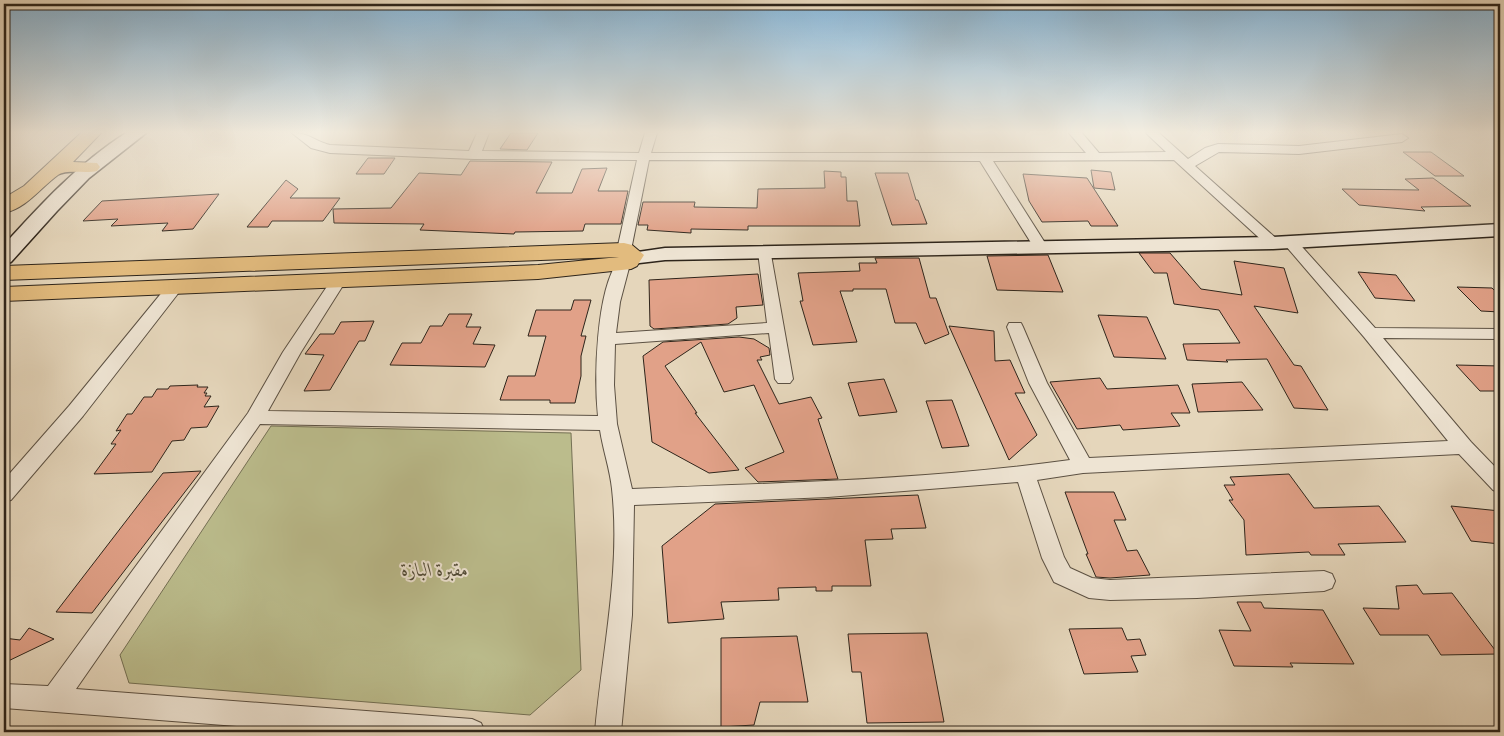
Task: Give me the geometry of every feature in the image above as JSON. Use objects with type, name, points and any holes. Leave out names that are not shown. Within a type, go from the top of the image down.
[{"type":"main road","points":[[4,208],[31,190],[54,168],[78,167]]},
{"type":"main road","points":[[42,272],[14,264],[4,258],[70,185],[90,167]]},
{"type":"main road","points":[[4,224],[29,198],[31,190]]},
{"type":"main road","points":[[4,273],[346,270],[538,272],[626,257],[665,254],[1040,246],[1133,247],[1281,242],[1500,230]]},
{"type":"main road","points":[[10,295],[174,288],[346,270]]},
{"type":"street","points":[[608,732],[618,652],[623,496],[608,423],[606,377],[608,339],[612,295],[626,257],[642,167]]},
{"type":"street","points":[[991,167],[1040,246]]},
{"type":"street","points":[[1191,167],[1281,242],[1370,333],[1464,447],[1500,485]]},
{"type":"street","points":[[765,252],[784,379]]},
{"type":"street","points":[[54,699],[255,417],[292,352],[346,270]]},
{"type":"street","points":[[4,494],[76,411],[174,288]]},
{"type":"street","points":[[608,339],[777,327]]},
{"type":"street","points":[[1015,327],[1038,383],[1083,466]]},
{"type":"street","points":[[1370,333],[1500,334]]},
{"type":"street","points":[[255,417],[608,423]]},
{"type":"street","points":[[623,496],[828,489],[1025,474],[1083,466],[1464,447]]},
{"type":"street","points":[[1025,474],[1053,558],[1062,574],[1089,588],[1110,590],[1197,588],[1324,581]]},
{"type":"street","points":[[4,696],[472,732]]},
{"type":"green space","name":"مقبرة البازة","points":[[271,426],[571,433],[581,670],[530,715],[129,683],[120,655]]},
{"type":"building","points":[[361,167],[389,167],[384,174],[356,174]]},
{"type":"building","points":[[466,167],[549,167],[536,193],[572,193],[582,169],[607,168],[598,191],[628,191],[621,224],[585,224],[583,231],[515,232],[514,234],[420,230],[424,224],[334,223],[333,209],[391,208],[419,173],[461,175]]},
{"type":"building","points":[[1423,167],[1452,167],[1464,176],[1435,176]]},
{"type":"building","points":[[1091,170],[1111,172],[1115,190],[1094,188]]},
{"type":"building","points":[[824,171],[841,172],[841,177],[846,177],[847,201],[857,201],[860,226],[748,226],[748,230],[691,229],[691,233],[647,230],[648,225],[638,225],[643,202],[695,202],[694,207],[757,208],[758,189],[825,188]]},
{"type":"building","points":[[875,173],[908,173],[916,200],[918,200],[927,224],[892,225]]},
{"type":"building","points":[[1023,174],[1087,178],[1118,226],[1091,226],[1088,221],[1042,222],[1029,201]]},
{"type":"building","points":[[1433,178],[1471,206],[1421,207],[1425,211],[1359,205],[1342,189],[1419,190],[1405,179]]},
{"type":"building","points":[[286,180],[298,189],[290,198],[340,198],[323,221],[272,221],[268,227],[247,227]]},
{"type":"building","points":[[219,194],[193,229],[162,231],[168,223],[111,226],[118,219],[83,221],[102,201]]},
{"type":"building","points":[[1139,253],[1170,253],[1201,289],[1242,295],[1234,261],[1284,268],[1298,313],[1254,306],[1294,365],[1301,366],[1328,410],[1294,408],[1267,359],[1226,360],[1228,362],[1187,360],[1183,344],[1240,343],[1219,310],[1174,304],[1167,273],[1154,273]]},
{"type":"building","points":[[1048,255],[1063,292],[997,290],[987,256]]},
{"type":"building","points":[[875,258],[919,258],[930,298],[936,298],[949,334],[925,344],[916,323],[895,323],[886,289],[853,289],[853,291],[840,291],[857,342],[813,345],[800,301],[803,301],[798,273],[860,271],[859,263],[877,263]]},
{"type":"building","points":[[1358,272],[1396,275],[1415,301],[1375,298]]},
{"type":"building","points":[[758,274],[763,305],[736,307],[737,318],[728,324],[654,329],[650,326],[649,280]]},
{"type":"building","points":[[1457,287],[1492,288],[1500,296],[1500,312],[1481,311]]},
{"type":"building","points":[[574,300],[591,300],[581,336],[586,336],[581,356],[581,376],[575,403],[550,403],[550,400],[500,400],[508,376],[535,376],[546,336],[528,336],[536,310],[571,310]]},
{"type":"building","points":[[449,314],[472,314],[466,327],[481,327],[473,344],[495,345],[485,367],[390,365],[402,343],[421,343],[430,326],[442,326]]},
{"type":"building","points":[[1098,315],[1147,317],[1166,359],[1114,357]]},
{"type":"building","points":[[374,321],[365,341],[359,341],[330,390],[304,391],[324,355],[305,354],[320,334],[334,334],[341,322]]},
{"type":"building","points":[[949,326],[994,331],[995,361],[1010,360],[1025,393],[1015,393],[1037,435],[1009,460]]},
{"type":"building","points":[[739,337],[754,339],[769,348],[770,355],[760,357],[762,360],[757,360],[779,404],[811,397],[822,418],[818,419],[838,479],[758,482],[745,468],[784,452],[754,385],[724,392],[701,342],[665,366],[697,413],[695,413],[739,470],[709,473],[652,442],[643,356],[663,342]]},
{"type":"building","points":[[1456,365],[1500,366],[1500,391],[1480,391]]},
{"type":"building","points":[[1100,378],[1107,389],[1178,385],[1190,413],[1171,413],[1180,426],[1123,430],[1120,425],[1077,429],[1050,382]]},
{"type":"building","points":[[884,379],[897,412],[859,416],[848,383]]},
{"type":"building","points":[[1242,382],[1263,410],[1198,412],[1192,384]]},
{"type":"building","points":[[198,385],[197,387],[208,387],[204,393],[207,393],[205,396],[211,396],[204,407],[219,406],[207,427],[191,428],[184,440],[172,441],[152,472],[94,474],[116,444],[111,444],[121,430],[116,431],[127,414],[132,414],[144,397],[152,397],[157,389],[168,389],[170,386]]},
{"type":"building","points":[[952,400],[969,446],[942,448],[926,401]]},
{"type":"building","points":[[201,471],[92,613],[56,612],[163,473]]},
{"type":"building","points":[[1289,474],[1314,508],[1379,506],[1406,542],[1338,544],[1345,555],[1311,555],[1309,552],[1246,555],[1244,520],[1229,500],[1233,500],[1224,485],[1235,485],[1230,477]]},
{"type":"building","points":[[1065,492],[1114,492],[1126,520],[1114,520],[1127,551],[1137,550],[1150,575],[1110,578],[1096,577],[1086,554],[1088,554]]},
{"type":"building","points":[[918,495],[926,528],[891,529],[893,539],[865,540],[871,586],[832,586],[832,591],[816,591],[816,587],[778,588],[779,600],[721,602],[724,619],[668,623],[662,546],[715,504]]},
{"type":"building","points":[[1451,506],[1500,511],[1500,544],[1471,541]]},
{"type":"building","points":[[1417,585],[1423,594],[1452,593],[1498,654],[1441,655],[1428,635],[1380,635],[1363,608],[1399,609],[1396,586]]},
{"type":"building","points":[[1237,602],[1261,602],[1264,608],[1323,610],[1354,664],[1290,663],[1293,667],[1234,666],[1219,630],[1251,631]]},
{"type":"building","points":[[29,628],[54,639],[4,663],[4,638],[20,640]]},
{"type":"building","points":[[1122,628],[1127,640],[1140,639],[1146,655],[1131,656],[1138,672],[1084,674],[1069,629]]},
{"type":"building","points":[[927,633],[944,722],[867,723],[861,672],[852,672],[848,634]]},
{"type":"building","points":[[797,636],[808,702],[760,702],[754,725],[721,727],[721,638]]}]
